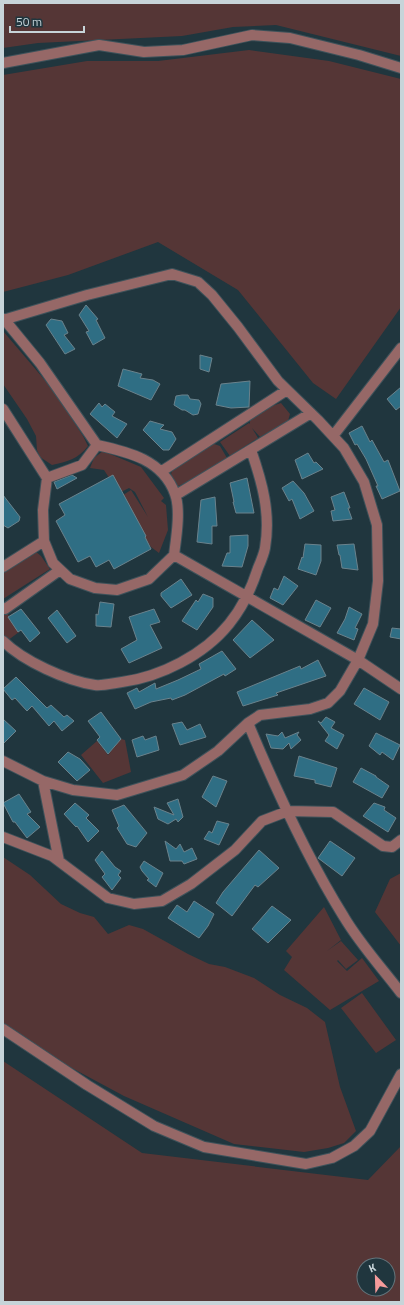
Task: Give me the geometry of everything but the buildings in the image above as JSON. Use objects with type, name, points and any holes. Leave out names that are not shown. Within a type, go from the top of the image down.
[{"type":"street","points":[[3,63],[99,45],[144,52],[183,50],[252,35],[290,38],[359,55],[401,68]]},
{"type":"street","points":[[3,409],[47,478],[43,510],[44,541],[53,563],[70,579],[95,588],[117,590],[149,579],[174,555],[177,518],[176,495],[162,471],[148,460],[122,451],[97,446],[40,363],[4,319],[87,295],[172,274],[198,282],[212,295],[278,381],[334,436],[344,448],[364,482],[377,525],[378,581],[373,624],[358,660],[340,691],[328,704],[310,709],[260,715],[248,723],[218,751],[183,775],[153,786],[117,795],[73,790],[43,780],[3,761]]},
{"type":"street","points":[[334,436],[399,353]]},
{"type":"street","points":[[162,471],[287,390]]},
{"type":"street","points":[[176,495],[311,413]]},
{"type":"street","points":[[47,478],[82,465],[97,446]]},
{"type":"street","points":[[3,641],[14,652],[50,671],[96,685],[138,680],[176,664],[201,650],[229,624],[246,597],[265,548],[267,516],[263,487],[251,450]]},
{"type":"street","points":[[3,567],[44,541]]},
{"type":"street","points":[[174,555],[358,660],[401,689]]},
{"type":"street","points":[[3,608],[5,609],[60,570]]},
{"type":"street","points":[[248,723],[310,858],[345,918],[401,993]]},
{"type":"street","points":[[43,780],[59,861]]},
{"type":"street","points":[[3,837],[52,856],[108,898],[134,904],[162,901],[191,884],[235,850],[262,821],[288,811],[333,812],[383,846],[392,847],[401,840]]},
{"type":"street","points":[[3,1029],[87,1085],[154,1126],[204,1147],[306,1164],[332,1158],[354,1146],[370,1131],[401,1074]]},
{"type":"shaded area","points":[[3,3],[401,3],[401,56],[276,25],[233,27],[182,36],[38,43],[3,48]]},
{"type":"shaded area","points":[[249,50],[329,61],[401,79],[401,307],[336,399],[313,383],[238,290],[158,242],[68,275],[3,292],[3,75],[87,61],[158,61]]},
{"type":"shaded area","points":[[3,331],[54,391],[83,436],[88,446],[76,457],[52,465],[40,457],[37,450],[36,436],[27,419],[3,384]]},
{"type":"shaded area","points":[[281,403],[290,414],[288,421],[260,437],[252,428],[258,438],[230,456],[220,442],[249,423],[250,424],[250,418],[269,407]]},
{"type":"shaded area","points":[[214,444],[220,446],[227,458],[192,480],[176,487],[171,476],[174,468],[186,459]]},
{"type":"shaded area","points":[[103,451],[141,467],[164,498],[161,501],[166,505],[168,530],[159,553],[151,547],[120,497],[131,490],[148,517],[135,492],[129,488],[119,493],[104,470],[90,468],[94,458]]},
{"type":"shaded area","points":[[35,551],[41,556],[50,569],[3,599],[3,568]]},
{"type":"shaded area","points":[[5,610],[9,616],[8,617],[19,632],[7,641],[3,635],[3,611]]},
{"type":"shaded area","points":[[121,739],[125,740],[131,772],[103,783],[81,755],[97,741],[108,755]]},
{"type":"shaded area","points":[[3,857],[30,875],[61,904],[80,913],[94,917],[108,934],[129,925],[143,929],[209,964],[225,967],[254,978],[280,995],[307,1008],[325,1022],[340,1087],[356,1131],[344,1143],[328,1148],[304,1152],[234,1144],[124,1096],[3,1031]]},
{"type":"shaded area","points":[[401,873],[401,946],[375,912],[390,879]]},
{"type":"shaded area","points":[[324,907],[341,940],[327,951],[341,941],[358,960],[346,969],[338,960],[337,961],[347,971],[362,958],[379,981],[330,1010],[284,970],[292,957],[286,951]]},
{"type":"shaded area","points":[[362,993],[396,1040],[376,1053],[341,1008]]},
{"type":"shaded area","points":[[3,1061],[142,1153],[368,1180],[401,1146],[401,1302],[3,1302]]}]
